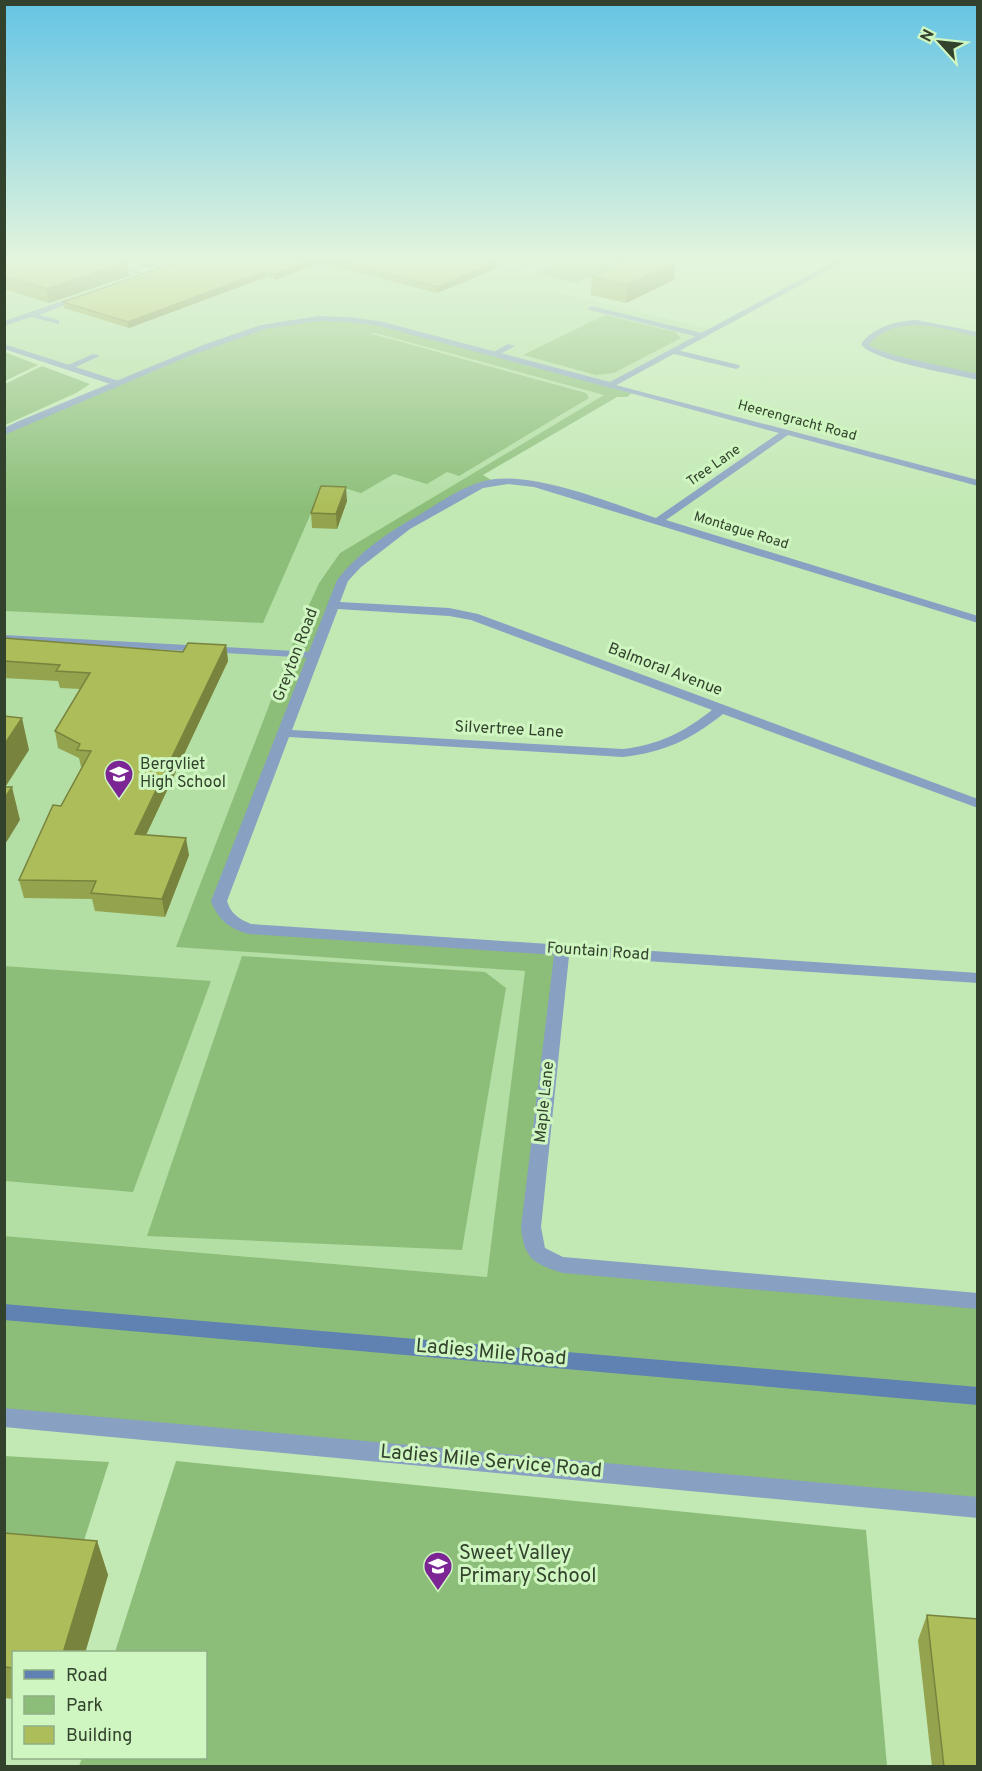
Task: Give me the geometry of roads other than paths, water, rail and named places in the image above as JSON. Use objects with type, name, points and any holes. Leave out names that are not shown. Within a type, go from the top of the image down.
[{"type":"main road","name":"Ladies Mile Road","points":[[4,1312],[978,1396]]},
{"type":"street","name":"Heerengracht Road","points":[[4,432],[217,343]]},
{"type":"street","name":"Heerengracht Road","points":[[451,343],[978,483]]},
{"type":"street","points":[[610,385],[690,343]]},
{"type":"street","points":[[867,343],[868,349],[890,357],[978,377]]},
{"type":"street","points":[[4,345],[116,383]]},
{"type":"street","name":"Tree Lane","points":[[658,521],[786,432]]},
{"type":"street","name":"Montague Road","points":[[494,481],[515,480],[536,484],[978,620]]},
{"type":"street","name":"Greyton Road","points":[[222,913],[219,901],[343,580],[356,562],[375,546],[479,486],[494,481]]},
{"type":"street","name":"Balmoral Avenue","points":[[333,605],[449,612],[474,618],[978,804]]},
{"type":"street","name":"Silvertree Lane","points":[[284,733],[623,753],[645,752],[668,745],[686,736],[721,709]]},
{"type":"street","name":"Fountain Road","points":[[222,913],[233,923],[249,929],[978,978]]},
{"type":"street","name":"Maple Lane","points":[[562,950],[531,1227],[531,1241],[536,1254],[563,1265],[978,1301]]},
{"type":"street","name":"Ladies Mile Service Road","points":[[4,1417],[978,1508]]},
{"type":"lane","points":[[494,354],[511,346]]},
{"type":"lane","points":[[673,351],[736,367]]},
{"type":"lane","points":[[68,367],[96,356]]},
{"type":"lane","points":[[4,638],[313,654]]},
{"type":"place","name":"Bergvliet High School","points":[[119,800]]},
{"type":"place","name":"Sweet Valley Primary School","points":[[438,1592]]}]
